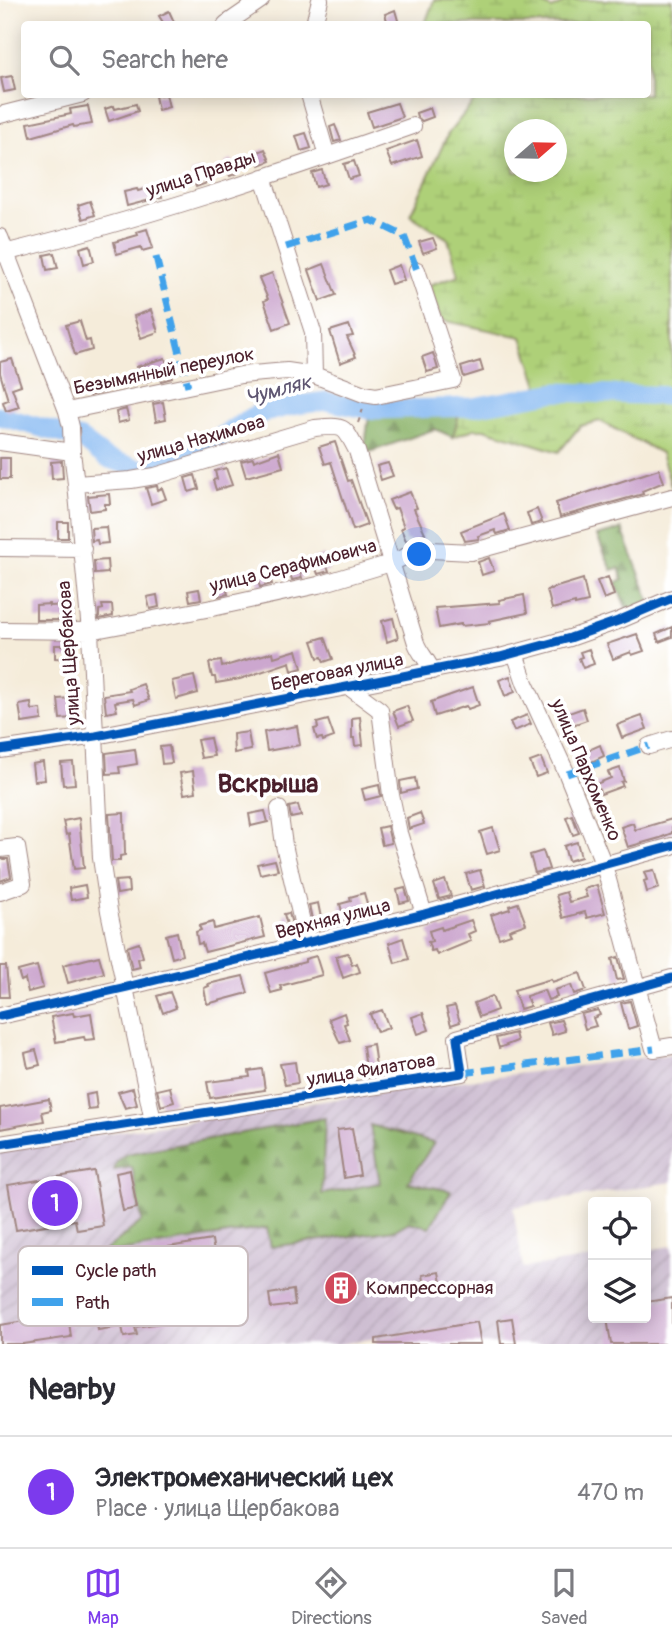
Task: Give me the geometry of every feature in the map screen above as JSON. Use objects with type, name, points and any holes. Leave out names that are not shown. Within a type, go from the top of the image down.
[{"type":"street","points":[[230,21],[261,0]]},
{"type":"street","points":[[315,21],[320,0]]},
{"type":"street","points":[[0,115],[67,98]]},
{"type":"street","points":[[310,98],[327,156]]},
{"type":"street","name":"улица Правды","points":[[3,253],[77,236],[413,126]]},
{"type":"street","points":[[263,177],[313,332],[314,375]]},
{"type":"street","points":[[0,237],[3,253],[70,433],[75,484]]},
{"type":"street","name":"Безымянный переулок","points":[[70,433],[241,375],[287,371],[314,375],[376,396],[453,380],[417,270]]},
{"type":"street","name":"улица Нахимова","points":[[75,484],[155,476],[315,428],[341,426],[347,430],[357,451],[391,563]]},
{"type":"street","points":[[0,442],[70,433]]},
{"type":"street","name":"улица Щербакова","points":[[75,484],[90,631],[101,858],[109,911],[153,1121]]},
{"type":"street","name":"улица Серафимовича","points":[[0,630],[90,631],[217,607],[318,585],[391,563],[411,554],[431,550],[471,552],[672,497]]},
{"type":"street","points":[[0,548],[83,549]]},
{"type":"street","points":[[391,563],[420,654],[428,661],[432,671]]},
{"type":"street","name":"Береговая улица","points":[[0,750],[96,736],[515,653],[570,638],[672,598]]},
{"type":"street","name":"улица Пархоменко","points":[[515,653],[525,683],[567,774],[604,865],[654,1049],[672,1046]]},
{"type":"street","name":"Верхняя улица","points":[[349,687],[380,710],[391,795],[399,833],[424,914]]},
{"type":"street","points":[[649,746],[672,739]]},
{"type":"street","points":[[279,809],[284,845],[307,943]]},
{"type":"street","points":[[0,849],[17,846],[23,884],[0,892]]},
{"type":"street","name":"Верхняя улица","points":[[0,1016],[424,914],[672,846]]},
{"type":"street","name":"улица Филатова","points":[[153,1121],[462,1073],[457,1038],[672,978]]},
{"type":"street","points":[[0,1144],[153,1121]]},
{"type":"path","points":[[361,419],[363,405]]},
{"type":"shaded area","points":[[672,1054],[672,1182],[513,1207],[523,1268],[588,1259],[588,1323],[608,1323],[611,1344],[516,1344],[512,1318],[498,1320],[501,1344],[481,1344],[477,1322],[340,1344],[23,1344],[71,1337],[70,1326],[97,1326],[98,1330],[122,1326],[124,1337],[136,1335],[134,1326],[248,1326],[248,1246],[147,1246],[267,1227],[272,1247],[395,1230],[409,1222],[430,1227],[451,1191],[408,1182],[433,1144],[370,1125],[380,1183],[322,1195],[325,1118],[126,1154],[115,1169],[132,1166],[142,1221],[112,1246],[18,1246],[18,1322],[0,1325],[0,1149],[438,1084]],"holes":[[[353,1128],[360,1175],[345,1178],[337,1131]],[[130,1170],[123,1210],[116,1173]],[[94,1171],[103,1225],[78,1230],[75,1220],[16,1230],[8,1186]],[[355,1278],[357,1294],[327,1298],[324,1282]],[[293,1291],[295,1305],[272,1308],[270,1293]]]},
{"type":"shaded area","points":[[672,1246],[672,1298],[651,1301],[651,1249]]},
{"type":"green space","points":[[434,0],[534,0],[552,9],[570,0],[672,0],[672,488],[661,453],[600,421],[580,426],[559,452],[484,429],[474,429],[453,437],[461,407],[541,394],[522,337],[441,320],[429,285],[459,275],[448,239],[410,215],[448,134],[477,98],[651,98],[651,21],[426,21]]},
{"type":"green space","points":[[427,409],[460,410],[453,437],[435,429],[364,454],[369,415]]},
{"type":"green space","points":[[622,529],[650,601],[627,610],[616,583],[623,579],[619,568],[612,570],[597,536]]},
{"type":"green space","points":[[325,1118],[322,1194],[380,1183],[370,1125],[434,1143],[408,1182],[451,1191],[430,1227],[409,1222],[395,1230],[271,1247],[267,1228],[152,1246],[111,1246],[142,1221],[132,1167],[114,1170],[117,1162],[126,1154]]},
{"type":"building","points":[[395,10],[398,21],[387,21],[385,14]]},
{"type":"building","points":[[169,11],[174,21],[162,21],[159,16]]},
{"type":"building","points":[[12,76],[15,90],[4,92],[1,78]]},
{"type":"building","points":[[155,98],[167,98],[169,107],[158,110]]},
{"type":"building","points":[[397,103],[402,117],[372,127],[367,112]]},
{"type":"building","points":[[136,104],[138,111],[109,121],[105,109]]},
{"type":"building","points":[[88,106],[92,124],[73,125],[31,137],[28,123],[71,114],[70,109]]},
{"type":"building","points":[[430,108],[433,117],[422,121],[417,117],[416,113]]},
{"type":"building","points":[[335,125],[341,140],[334,142],[330,127]]},
{"type":"building","points":[[306,133],[311,148],[301,151],[296,136]]},
{"type":"building","points":[[417,140],[422,156],[392,166],[386,151]]},
{"type":"building","points":[[265,149],[270,161],[260,165],[256,153]]},
{"type":"building","points":[[232,160],[238,173],[230,176],[225,163]]},
{"type":"building","points":[[354,161],[359,176],[349,179],[344,164]]},
{"type":"building","points":[[202,169],[207,183],[196,187],[191,173]]},
{"type":"building","points":[[322,170],[326,184],[316,187],[312,173]]},
{"type":"building","points":[[159,185],[162,197],[127,206],[124,192]]},
{"type":"building","points":[[90,201],[95,215],[83,219],[78,205]]},
{"type":"building","points":[[147,229],[153,248],[142,251],[141,247],[117,254],[114,242],[138,235],[137,232]]},
{"type":"building","points":[[433,238],[437,248],[423,253],[419,242]]},
{"type":"building","points":[[90,245],[94,261],[84,264],[80,248]]},
{"type":"building","points":[[54,253],[58,268],[47,270],[44,255]]},
{"type":"building","points":[[324,264],[336,295],[320,301],[309,270]]},
{"type":"building","points":[[399,265],[404,280],[391,284],[386,270]]},
{"type":"building","points":[[272,273],[290,323],[274,329],[264,301],[268,299],[259,278]]},
{"type":"building","points":[[151,310],[158,332],[141,338],[134,316]]},
{"type":"building","points":[[80,321],[86,341],[90,340],[92,350],[75,355],[66,325]]},
{"type":"building","points":[[349,325],[353,336],[347,337],[356,357],[340,363],[330,331]]},
{"type":"building","points":[[433,353],[438,369],[427,372],[422,357]]},
{"type":"building","points":[[165,358],[172,378],[161,381],[160,377],[142,383],[136,367]]},
{"type":"building","points":[[12,359],[21,385],[12,388],[19,407],[6,411],[3,402],[8,400],[0,373],[0,362]]},
{"type":"building","points":[[480,361],[483,371],[464,377],[461,367]]},
{"type":"building","points":[[103,384],[106,392],[88,396],[86,389]]},
{"type":"building","points":[[163,402],[166,419],[156,421],[153,404]]},
{"type":"building","points":[[126,409],[129,420],[118,423],[116,412]]},
{"type":"building","points":[[335,442],[367,525],[353,530],[331,462],[325,464],[319,447]]},
{"type":"building","points":[[279,452],[283,467],[246,477],[241,461],[253,458],[254,461]]},
{"type":"building","points":[[0,458],[10,458],[10,479],[0,479]]},
{"type":"building","points":[[62,461],[63,478],[52,479],[51,462]]},
{"type":"building","points":[[388,463],[393,476],[381,480],[377,466]]},
{"type":"building","points":[[226,468],[232,485],[216,490],[213,480],[217,479],[215,471]]},
{"type":"building","points":[[659,469],[664,482],[642,491],[643,494],[560,517],[556,503]]},
{"type":"building","points":[[195,475],[199,489],[189,492],[185,478]]},
{"type":"building","points":[[157,486],[158,490],[162,488],[166,499],[151,504],[146,488]]},
{"type":"building","points":[[410,492],[425,533],[421,535],[423,541],[410,544],[401,529],[404,527],[397,508],[393,509],[389,500]]},
{"type":"building","points":[[109,494],[110,504],[105,504],[105,509],[90,511],[88,496]]},
{"type":"building","points":[[537,509],[542,522],[531,525],[527,513]]},
{"type":"building","points":[[504,514],[510,530],[497,534],[495,530],[478,536],[479,539],[465,541],[461,531]]},
{"type":"building","points":[[58,522],[68,522],[68,538],[58,538]]},
{"type":"building","points":[[106,527],[108,543],[98,544],[97,540],[92,541],[91,528]]},
{"type":"building","points":[[323,555],[329,571],[318,574],[312,559]]},
{"type":"building","points":[[489,558],[494,571],[482,575],[478,562]]},
{"type":"building","points":[[107,560],[108,573],[95,574],[94,561]]},
{"type":"building","points":[[298,566],[302,578],[292,580],[289,569]]},
{"type":"building","points":[[268,572],[272,584],[260,587],[256,576]]},
{"type":"building","points":[[608,577],[614,595],[604,599],[597,581]]},
{"type":"building","points":[[583,579],[588,602],[552,609],[547,590]]},
{"type":"building","points":[[224,581],[228,594],[218,596],[214,584]]},
{"type":"building","points":[[199,589],[201,599],[190,601],[188,591]]},
{"type":"building","points":[[157,595],[159,607],[150,609],[147,597]]},
{"type":"building","points":[[524,595],[527,613],[489,621],[490,623],[439,628],[435,608],[500,603],[499,600]]},
{"type":"building","points":[[36,605],[73,605],[74,620],[36,620]]},
{"type":"building","points":[[102,605],[112,605],[113,616],[99,619]]},
{"type":"building","points":[[393,618],[398,638],[387,642],[382,621]]},
{"type":"building","points":[[672,627],[672,637],[659,642],[656,634]]},
{"type":"building","points":[[637,634],[644,651],[632,655],[631,652],[613,659],[607,644]]},
{"type":"building","points":[[325,637],[333,659],[324,662],[322,657],[318,658],[312,641]]},
{"type":"building","points":[[55,645],[74,645],[73,659],[55,658]]},
{"type":"building","points":[[589,649],[594,664],[583,668],[580,652]]},
{"type":"building","points":[[297,650],[302,668],[292,671],[290,662],[240,679],[216,683],[215,677],[212,677],[209,663],[221,661],[222,667],[273,652],[274,657]]},
{"type":"building","points":[[194,676],[198,693],[176,699],[172,681]]},
{"type":"building","points":[[510,676],[515,692],[505,696],[499,680]]},
{"type":"building","points":[[143,684],[149,700],[135,705],[133,699],[115,702],[117,711],[106,713],[104,695],[130,691],[129,689]]},
{"type":"building","points":[[473,687],[479,705],[468,709],[466,706],[435,716],[431,702]]},
{"type":"building","points":[[72,698],[72,701],[77,700],[78,711],[73,712],[73,718],[60,719],[58,699]]},
{"type":"building","points":[[31,703],[32,710],[41,709],[42,720],[22,723],[19,705]]},
{"type":"building","points":[[407,706],[413,721],[399,726],[393,711]]},
{"type":"building","points":[[583,708],[587,720],[570,726],[566,714]]},
{"type":"building","points":[[527,715],[531,724],[514,731],[510,722]]},
{"type":"building","points":[[642,716],[647,729],[622,738],[617,725]]},
{"type":"building","points":[[360,717],[363,745],[355,746],[352,738],[352,718]]},
{"type":"building","points":[[328,720],[334,737],[323,741],[322,738],[317,739],[314,729],[318,728],[317,723]]},
{"type":"building","points":[[297,726],[300,745],[267,751],[264,732]]},
{"type":"building","points":[[248,732],[251,750],[234,753],[233,734]]},
{"type":"building","points":[[210,738],[214,756],[201,758],[197,740]]},
{"type":"building","points":[[600,745],[604,756],[587,764],[582,753]]},
{"type":"building","points":[[169,746],[172,763],[162,764],[160,747]]},
{"type":"building","points":[[135,749],[137,764],[119,767],[120,773],[107,774],[106,753]]},
{"type":"building","points":[[541,758],[547,773],[536,777],[530,762]]},
{"type":"building","points":[[43,762],[45,780],[34,781],[32,764]]},
{"type":"building","points":[[73,762],[75,784],[63,785],[61,763]]},
{"type":"building","points":[[620,768],[623,786],[601,794],[596,784],[611,778],[608,772]]},
{"type":"building","points":[[193,771],[196,792],[184,794],[180,773]]},
{"type":"building","points":[[415,778],[417,789],[401,793],[400,781]]},
{"type":"building","points":[[379,785],[381,796],[365,800],[362,789]]},
{"type":"building","points":[[298,805],[301,816],[291,818],[289,807]]},
{"type":"building","points":[[265,811],[268,822],[251,826],[249,814]]},
{"type":"building","points":[[124,813],[125,855],[120,856],[120,861],[112,861],[109,814]]},
{"type":"building","points":[[420,813],[424,824],[409,829],[407,818]]},
{"type":"building","points":[[572,815],[579,833],[573,835],[566,817]]},
{"type":"building","points":[[79,818],[84,868],[74,869],[69,834],[66,835],[63,821]]},
{"type":"building","points":[[672,819],[672,833],[628,847],[621,827],[633,823],[635,830]]},
{"type":"building","points":[[387,826],[391,843],[382,845],[378,828]]},
{"type":"building","points":[[493,828],[500,850],[487,854],[480,832]]},
{"type":"building","points":[[577,842],[581,857],[568,861],[564,846]]},
{"type":"building","points":[[543,851],[549,869],[535,873],[530,855]]},
{"type":"building","points":[[0,859],[8,859],[11,877],[0,881]]},
{"type":"building","points":[[275,860],[278,870],[260,874],[257,864]]},
{"type":"building","points":[[480,870],[485,886],[471,890],[466,874]]},
{"type":"building","points":[[654,870],[659,888],[647,892],[644,872]]},
{"type":"building","points":[[128,880],[129,892],[117,894],[115,881]]},
{"type":"building","points":[[445,880],[451,896],[439,899],[434,884]]},
{"type":"building","points":[[85,885],[87,897],[71,900],[69,888]]},
{"type":"building","points":[[597,885],[605,913],[587,918],[585,912],[563,918],[556,895],[566,892],[569,902],[587,897],[584,889]]},
{"type":"building","points":[[405,888],[409,901],[400,903],[397,890]]},
{"type":"building","points":[[364,893],[370,914],[345,923],[340,904],[351,901],[350,897]]},
{"type":"building","points":[[318,903],[322,923],[313,924],[309,905]]},
{"type":"building","points":[[518,903],[526,924],[509,930],[511,934],[499,938],[491,915],[510,909],[509,906]]},
{"type":"building","points":[[289,913],[294,932],[285,934],[283,926],[287,925],[284,914]]},
{"type":"building","points":[[260,917],[265,937],[205,952],[202,943],[198,944],[196,932],[201,930],[199,926],[213,922],[214,929]]},
{"type":"building","points":[[471,920],[475,931],[468,934],[471,941],[437,955],[435,950],[431,951],[429,931],[441,927],[442,930]]},
{"type":"building","points":[[177,932],[182,955],[172,958],[166,935]]},
{"type":"building","points":[[403,938],[409,959],[395,963],[389,943]]},
{"type":"building","points":[[139,943],[143,957],[138,959],[140,967],[132,969],[127,947]]},
{"type":"building","points":[[348,953],[352,965],[357,963],[360,972],[343,978],[336,956]]},
{"type":"building","points":[[99,956],[104,973],[68,983],[63,965]]},
{"type":"building","points":[[316,956],[322,975],[280,986],[282,990],[271,993],[265,973],[305,962],[305,959]]},
{"type":"building","points":[[618,957],[624,979],[617,980],[612,959]]},
{"type":"building","points":[[0,966],[6,966],[9,997],[0,997]]},
{"type":"building","points":[[37,966],[43,988],[28,992],[25,979],[21,981],[18,971]]},
{"type":"building","points":[[580,973],[586,990],[574,994],[571,985],[555,990],[557,997],[548,1000],[544,990],[526,996],[530,1006],[520,1009],[514,990]]},
{"type":"building","points":[[243,976],[248,993],[207,1004],[204,988],[209,986],[208,984]]},
{"type":"building","points":[[170,992],[176,1008],[163,1013],[157,996]]},
{"type":"building","points":[[492,996],[497,1010],[479,1017],[474,1003]]},
{"type":"building","points":[[630,1001],[637,1026],[628,1029],[621,1003]]},
{"type":"building","points":[[455,1006],[460,1022],[451,1025],[446,1008]]},
{"type":"building","points":[[382,1010],[389,1028],[377,1032],[370,1014]]},
{"type":"building","points":[[598,1010],[600,1015],[593,1018],[596,1026],[585,1029],[581,1014]]},
{"type":"building","points":[[73,1013],[74,1016],[91,1013],[95,1039],[85,1040],[84,1037],[56,1042],[51,1017]]},
{"type":"building","points":[[344,1013],[347,1023],[344,1024],[350,1040],[340,1043],[329,1019]]},
{"type":"building","points":[[423,1013],[429,1030],[418,1034],[412,1017]]},
{"type":"building","points":[[561,1020],[565,1031],[552,1035],[548,1023]]},
{"type":"building","points":[[515,1033],[517,1041],[499,1048],[496,1038]]},
{"type":"building","points":[[373,1044],[376,1067],[381,1067],[382,1075],[367,1077],[363,1046]]},
{"type":"building","points":[[36,1050],[40,1065],[28,1068],[25,1053]]},
{"type":"building","points":[[295,1062],[298,1083],[285,1085],[280,1064]]},
{"type":"building","points":[[262,1069],[265,1090],[210,1098],[207,1082],[250,1077],[249,1071]]},
{"type":"building","points":[[170,1087],[174,1102],[161,1106],[157,1090]]},
{"type":"building","points":[[133,1088],[137,1105],[125,1108],[118,1092]]},
{"type":"building","points":[[95,1093],[97,1109],[88,1110],[86,1095]]},
{"type":"building","points":[[49,1099],[51,1110],[42,1112],[44,1121],[0,1129],[0,1108]]},
{"type":"building","points":[[352,1128],[360,1175],[344,1178],[337,1130]]},
{"type":"building","points":[[130,1170],[137,1208],[123,1211],[116,1173]]},
{"type":"building","points":[[94,1171],[103,1226],[77,1230],[75,1220],[16,1230],[8,1185]]},
{"type":"building","points":[[212,1240],[213,1246],[174,1246]]},
{"type":"building","points":[[439,1272],[441,1283],[424,1286],[422,1275]]},
{"type":"building","name":"Компрессорная","points":[[355,1277],[358,1294],[326,1298],[324,1282]]},
{"type":"building","points":[[293,1290],[295,1305],[271,1308],[269,1294]]},
{"type":"building","points":[[672,1298],[672,1344],[611,1344],[608,1323],[651,1323],[651,1301]]},
{"type":"building","points":[[512,1318],[516,1344],[501,1344],[498,1320]]},
{"type":"building","points":[[18,1322],[18,1326],[70,1326],[71,1337],[23,1344],[0,1344],[0,1325]]},
{"type":"building","points":[[477,1322],[481,1344],[376,1344],[376,1339]]},
{"type":"building","points":[[97,1326],[122,1326],[98,1330]]},
{"type":"building","points":[[122,1326],[141,1326],[135,1327],[137,1335],[124,1337]]},
{"type":"waterway","name":"Чумляк","points":[[0,416],[81,439],[106,458],[140,469],[194,453],[255,415],[296,405],[326,401],[371,410],[473,407],[557,392],[672,396]]},
{"type":"marked path","points":[[286,247],[371,220],[404,236],[417,270]]},
{"type":"marked path","points":[[156,257],[188,386]]},
{"type":"marked path","points":[[567,774],[649,746]]},
{"type":"marked path","points":[[462,1073],[654,1049]]},
{"type":"cycle path","points":[[0,750],[96,736],[500,657],[570,638],[672,598]]},
{"type":"cycle path","points":[[0,1016],[424,914],[672,846]]},
{"type":"cycle path","points":[[0,1144],[462,1073],[457,1038],[672,978]]},
{"type":"place","name":"Электромеханический цех","points":[[55,1203]]},
{"type":"place","name":"Компрессорная","points":[[341,1288]]},
{"type":"district","name":"Вскрыша","points":[[268,784]]}]
